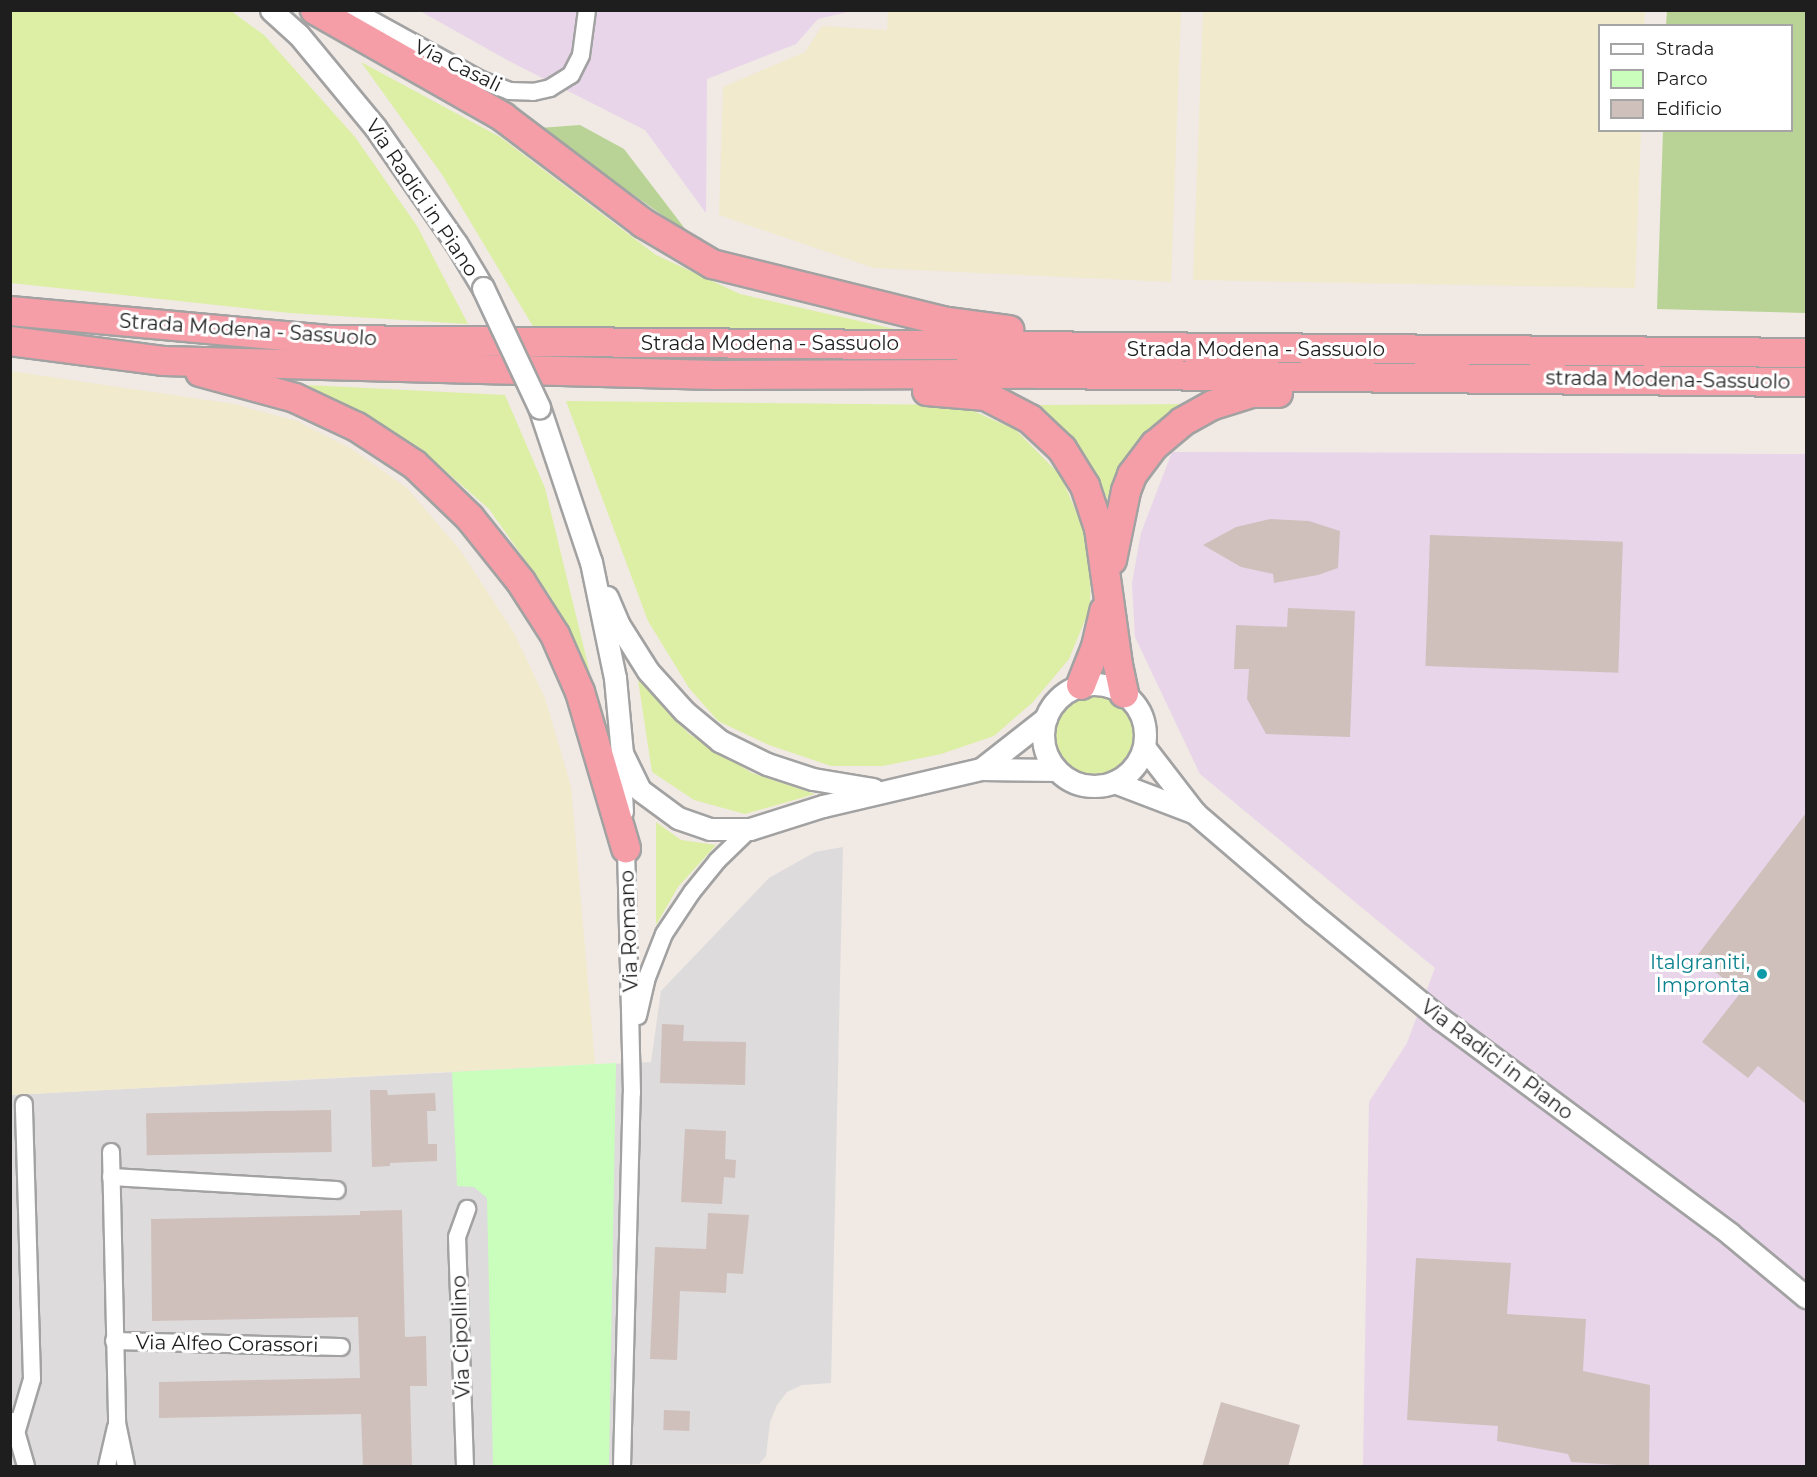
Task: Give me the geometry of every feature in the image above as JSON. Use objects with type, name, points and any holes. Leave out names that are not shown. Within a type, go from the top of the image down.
[{"type":"highway","points":[[315,10],[503,117],[643,223],[712,264],[942,321],[1139,349]]},
{"type":"highway","name":"Strada Modena - Sassuolo","points":[[10,311],[326,340],[1009,345],[1139,349],[1531,350]]},
{"type":"highway","name":"Strada Modena - Sassuolo","points":[[10,340],[163,361],[716,375],[1039,374],[1529,379]]},
{"type":"highway","name":"strada Modena-Sassuolo","points":[[1531,350],[1806,353]]},
{"type":"highway","points":[[163,361],[295,398],[357,427],[415,465],[470,518],[521,582],[555,635],[580,692],[626,848]]},
{"type":"highway","points":[[716,375],[986,396],[1030,419],[1062,449],[1085,486],[1099,528],[1124,693]]},
{"type":"highway","name":"strada Modena-Sassuolo","points":[[1529,379],[1806,382]]},
{"type":"highway","points":[[1081,685],[1096,647],[1108,593],[1120,508],[1132,475],[1155,445],[1182,422],[1213,405],[1252,393],[1466,393],[1493,380]]},
{"type":"street","name":"Via Radici in Piano","points":[[271,10],[297,34],[375,127],[456,243],[483,288],[539,407]]},
{"type":"street","name":"Via Casali","points":[[354,10],[481,80],[509,91],[533,92],[550,88],[571,75],[581,55],[587,10]]},
{"type":"street","name":"Via Romano","points":[[539,407],[591,562],[615,678],[622,753],[632,1044],[622,1467]]},
{"type":"street","points":[[591,562],[619,625],[648,671],[684,711],[720,741],[767,764],[813,779],[883,790]]},
{"type":"street","points":[[1096,683],[1111,686],[1124,693],[1143,717],[1144,747],[1133,768],[1114,783],[1084,785],[1069,780],[1057,770],[1044,746],[1046,718],[1053,704],[1065,692],[1081,685],[1096,683]]},
{"type":"street","points":[[981,769],[1046,718]]},
{"type":"street","name":"Via Radici in Piano","points":[[1144,747],[1195,813],[1441,1019],[1730,1234],[1806,1297]]},
{"type":"street","points":[[622,753],[640,790],[678,818],[710,829],[750,829],[883,790],[981,769],[1057,770]]},
{"type":"street","name":"Via Radici in Piano","points":[[1114,783],[1195,813]]},
{"type":"street","points":[[632,1044],[646,980],[664,934],[692,892],[717,861],[750,829]]},
{"type":"street","points":[[24,1104],[32,1379],[14,1423],[26,1467]]},
{"type":"street","name":"Via Alfeo Corassori","points":[[111,1152],[117,1423],[126,1467]]},
{"type":"street","points":[[111,1177],[337,1190]]},
{"type":"street","name":"Via Cipollino","points":[[465,1467],[457,1237],[467,1209]]},
{"type":"street","name":"Via Alfeo Corassori","points":[[114,1341],[341,1347]]},
{"type":"street","name":"Via Alfeo Corassori","points":[[107,1467],[117,1423]]},
{"type":"shaded area","points":[[888,10],[1181,11],[1171,282],[874,268],[719,215],[723,87],[805,52],[822,26],[887,30]]},
{"type":"shaded area","points":[[420,11],[852,11],[818,19],[796,44],[707,79],[706,213],[645,130],[509,61]]},
{"type":"shaded area","points":[[1203,11],[1645,11],[1644,24],[1598,24],[1598,132],[1641,132],[1635,288],[1193,280]]},
{"type":"shaded area","points":[[10,371],[234,404],[297,421],[352,449],[407,488],[460,550],[514,633],[545,698],[571,786],[595,1064],[11,1095]]},
{"type":"shaded area","points":[[1172,452],[1806,454],[1806,1466],[1363,1466],[1369,1102],[1407,1043],[1435,968],[1200,774],[1135,637],[1132,583],[1141,533]]},
{"type":"shaded area","points":[[843,847],[831,1383],[802,1385],[787,1392],[777,1405],[770,1422],[766,1456],[759,1464],[11,1466],[11,1095],[651,1062],[661,991],[769,878],[815,852]]},
{"type":"green space","points":[[11,10],[231,11],[264,35],[355,137],[417,226],[468,324],[290,313],[11,283]]},
{"type":"green space","points":[[1667,11],[1806,11],[1806,313],[1657,309],[1663,132],[1793,132],[1793,24],[1666,24]]},
{"type":"green space","points":[[361,62],[500,137],[656,255],[740,294],[899,330],[534,328],[443,176]]},
{"type":"green space","points":[[580,125],[624,149],[689,234],[539,128]]},
{"type":"green space","points":[[307,385],[505,395],[545,488],[590,673],[549,594],[489,509],[417,446]]},
{"type":"green space","points":[[566,401],[960,405],[1016,430],[1061,476],[1091,547],[1090,608],[1069,659],[1033,702],[994,736],[941,754],[883,766],[831,766],[769,745],[718,721],[689,688],[648,621]]},
{"type":"green space","points":[[1195,404],[1112,509],[1095,471],[1067,432],[1040,405]]},
{"type":"green space","points":[[638,680],[689,734],[752,773],[815,794],[745,814],[694,800],[652,772]]},
{"type":"green space","points":[[1093,694],[1109,697],[1122,706],[1131,719],[1134,735],[1131,751],[1122,764],[1109,773],[1093,776],[1077,773],[1064,764],[1055,751],[1052,735],[1055,719],[1064,706],[1077,697]]},
{"type":"green space","points":[[656,822],[681,840],[716,845],[678,887],[656,925]]},
{"type":"green space","points":[[616,1063],[609,1466],[493,1466],[487,1198],[474,1187],[457,1186],[452,1072]]},
{"type":"building","points":[[1270,519],[1309,521],[1340,531],[1338,568],[1318,575],[1274,583],[1273,574],[1241,567],[1203,545],[1236,527]]},
{"type":"building","points":[[1430,535],[1623,542],[1618,673],[1425,666]]},
{"type":"building","points":[[1288,608],[1355,611],[1350,737],[1266,734],[1247,699],[1249,669],[1234,669],[1236,625],[1287,627]]},
{"type":"building","name":"Italgraniti, Impronta","points":[[1806,813],[1806,1104],[1758,1066],[1748,1078],[1702,1042],[1741,992],[1696,957]]},
{"type":"building","points":[[662,1024],[684,1025],[683,1041],[746,1042],[745,1085],[660,1083]]},
{"type":"building","points":[[370,1090],[387,1090],[388,1095],[435,1093],[436,1111],[427,1111],[428,1144],[437,1144],[437,1161],[390,1163],[390,1166],[372,1167]]},
{"type":"building","points":[[331,1110],[332,1152],[147,1155],[146,1113]]},
{"type":"building","points":[[685,1129],[726,1131],[725,1159],[736,1160],[735,1178],[724,1177],[722,1204],[681,1202]]},
{"type":"building","points":[[402,1210],[405,1337],[426,1336],[427,1386],[410,1386],[412,1467],[363,1467],[361,1414],[159,1418],[159,1382],[360,1378],[358,1317],[152,1321],[151,1219],[360,1215],[360,1211]]},
{"type":"building","points":[[708,1213],[749,1215],[743,1274],[727,1273],[726,1293],[680,1291],[677,1360],[650,1359],[655,1247],[706,1249]]},
{"type":"building","points":[[1416,1258],[1511,1263],[1507,1314],[1586,1319],[1583,1371],[1650,1385],[1649,1467],[1571,1462],[1568,1454],[1497,1441],[1498,1426],[1407,1420]]},
{"type":"building","points":[[1221,1402],[1300,1425],[1288,1467],[1202,1467]]},
{"type":"building","points":[[664,1410],[690,1411],[689,1431],[663,1430]]},
{"type":"place","name":"Italgraniti, Impronta","points":[[1762,974]]}]
